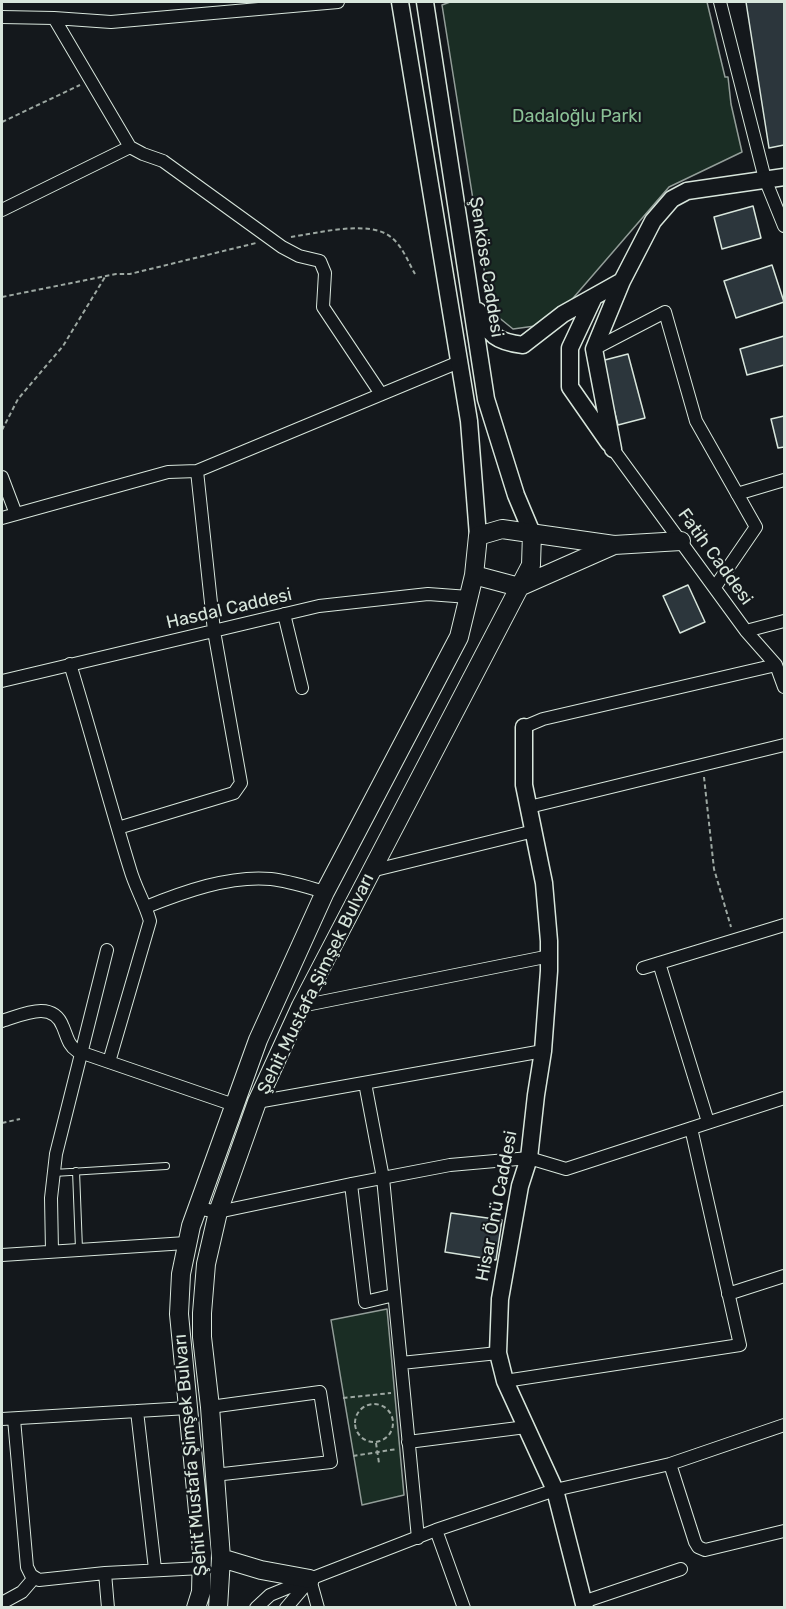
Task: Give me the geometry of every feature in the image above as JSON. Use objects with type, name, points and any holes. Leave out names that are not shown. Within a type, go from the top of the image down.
[{"type":"main road","points":[[400,2],[469,421],[478,536],[502,529],[614,545],[681,541]]},
{"type":"main road","name":"Şenköse Caddesi","points":[[425,2],[486,399],[516,495],[532,533]]},
{"type":"main road","points":[[613,449],[594,349],[622,281],[653,221],[672,199],[694,189],[784,177]]},
{"type":"main road","points":[[469,288],[486,329],[507,342],[523,345],[563,314],[622,281]]},
{"type":"main road","points":[[594,297],[570,348],[570,387],[613,449]]},
{"type":"main road","name":"Şehit Mustafa Şimşek Bulvarı","points":[[218,1608],[221,1558],[210,1407],[202,1337],[202,1296],[206,1264],[218,1212],[257,1102],[301,1006],[531,565],[532,533]]},
{"type":"main road","name":"Şehit Mustafa Şimşek Bulvarı","points":[[196,1608],[201,1592],[201,1534],[179,1314],[181,1274],[186,1243],[258,1040],[325,892],[459,637],[474,575],[478,536]]},
{"type":"main road","points":[[474,575],[519,587],[614,545]]},
{"type":"main road","name":"Hisar Önü Caddesi","points":[[525,727],[524,785],[544,883],[550,956],[543,1050],[529,1158],[520,1186],[504,1268],[500,1299],[498,1353],[505,1381],[555,1490],[584,1605]]},
{"type":"main road","points":[[221,1558],[261,1570],[310,1579]]},
{"type":"street","points":[[2,17],[111,22],[338,2]]},
{"type":"street","points":[[720,2],[765,179],[784,226]]},
{"type":"street","points":[[54,18],[130,147],[163,161],[290,252],[320,261],[325,273],[323,307],[381,394]]},
{"type":"street","points":[[2,210],[130,147]]},
{"type":"street","points":[[594,349],[665,312],[696,421],[756,527],[715,587]]},
{"type":"street","points":[[2,518],[168,472],[197,471],[459,362]]},
{"type":"street","name":"Fatih Caddesi","points":[[613,449],[746,631],[776,665],[784,687]]},
{"type":"street","points":[[118,828],[234,793],[239,788],[242,778],[214,631],[197,471]]},
{"type":"street","points":[[2,477],[16,514]]},
{"type":"street","points":[[737,494],[784,480]]},
{"type":"street","name":"Hasdal Caddesi","points":[[2,681],[319,606],[428,594],[469,597]]},
{"type":"street","points":[[284,614],[302,688]]},
{"type":"street","points":[[746,631],[784,621]]},
{"type":"street","points":[[70,664],[130,871],[150,921],[109,1062]]},
{"type":"street","points":[[525,727],[543,720],[776,665]]},
{"type":"street","points":[[529,807],[784,745]]},
{"type":"street","points":[[371,871],[534,831]]},
{"type":"street","points":[[146,908],[182,892],[250,879],[285,881],[325,892]]},
{"type":"street","points":[[643,968],[784,925]]},
{"type":"street","points":[[52,1251],[53,1173],[107,950]]},
{"type":"street","points":[[301,1006],[550,956]]},
{"type":"street","points":[[659,963],[708,1122]]},
{"type":"street","points":[[2,1021],[37,1010],[49,1012],[60,1019],[70,1045],[81,1053],[234,1105]]},
{"type":"street","points":[[257,1102],[543,1050]]},
{"type":"street","points":[[365,1083],[383,1178],[418,1538]]},
{"type":"street","points":[[197,1209],[218,1212],[450,1165],[529,1158],[566,1169],[784,1098]]},
{"type":"street","points":[[505,1381],[740,1345],[691,1128]]},
{"type":"street","points":[[351,1184],[365,1302],[394,1295]]},
{"type":"street","points":[[2,1255],[186,1243]]},
{"type":"street","points":[[728,1294],[784,1276]]},
{"type":"street","points":[[401,1363],[498,1353]]},
{"type":"street","points":[[210,1407],[320,1392],[331,1462],[214,1475]]},
{"type":"street","points":[[188,1408],[8,1419],[27,1567],[34,1578],[39,1580],[155,1569],[202,1568]]},
{"type":"street","points":[[137,1411],[155,1569]]},
{"type":"street","points":[[256,1608],[270,1594],[436,1530],[555,1490],[670,1464],[784,1425]]},
{"type":"street","points":[[409,1444],[526,1427]]},
{"type":"street","points":[[670,1464],[695,1542],[701,1549],[705,1550],[784,1531]]},
{"type":"street","points":[[436,1530],[464,1608]]},
{"type":"street","points":[[584,1605],[681,1569]]},
{"type":"street","points":[[105,1573],[108,1608]]},
{"type":"street","points":[[2,1603],[22,1592],[34,1578]]},
{"type":"street","points":[[286,1608],[310,1579]]},
{"type":"street","points":[[310,1579],[318,1608]]},
{"type":"lane","points":[[53,1173],[166,1166]]},
{"type":"lane","points":[[76,1171],[79,1249]]},
{"type":"path","points":[[2,122],[91,80]]},
{"type":"path","points":[[2,297],[116,274],[130,274],[270,239],[363,228],[377,230],[399,244],[415,274]]},
{"type":"path","points":[[2,430],[18,399],[63,346],[93,294],[105,278]]},
{"type":"path","points":[[703,765],[714,870],[734,939]]},
{"type":"path","points":[[2,1123],[20,1119]]},
{"type":"path","points":[[343,1398],[404,1391]]},
{"type":"path","points":[[372,1404],[385,1407],[393,1417],[394,1424],[389,1436],[376,1443],[366,1441],[361,1437],[355,1426],[355,1420],[361,1409],[372,1404]]},
{"type":"path","points":[[376,1443],[379,1463]]},
{"type":"path","points":[[353,1456],[409,1444]]},
{"type":"green space","name":"Dadaloğlu Parkı","points":[[450,2],[707,2],[725,77],[728,77],[731,104],[742,152],[669,187],[568,304],[535,326],[513,329],[497,316],[486,281],[442,5]]},
{"type":"green space","points":[[387,1309],[404,1495],[362,1505],[331,1320]]},
{"type":"building","points":[[746,2],[784,2],[784,145],[769,148]]},
{"type":"building","points":[[753,206],[761,238],[722,249],[714,217]]},
{"type":"building","points":[[772,265],[784,302],[736,318],[724,281]]},
{"type":"building","points":[[784,336],[784,365],[747,375],[740,349]]},
{"type":"building","points":[[628,354],[645,418],[618,425],[601,361]]},
{"type":"building","points":[[784,416],[784,447],[778,448],[771,419]]},
{"type":"building","points":[[688,585],[705,622],[680,633],[663,596]]},
{"type":"building","points":[[451,1213],[502,1220],[496,1260],[445,1252]]}]
